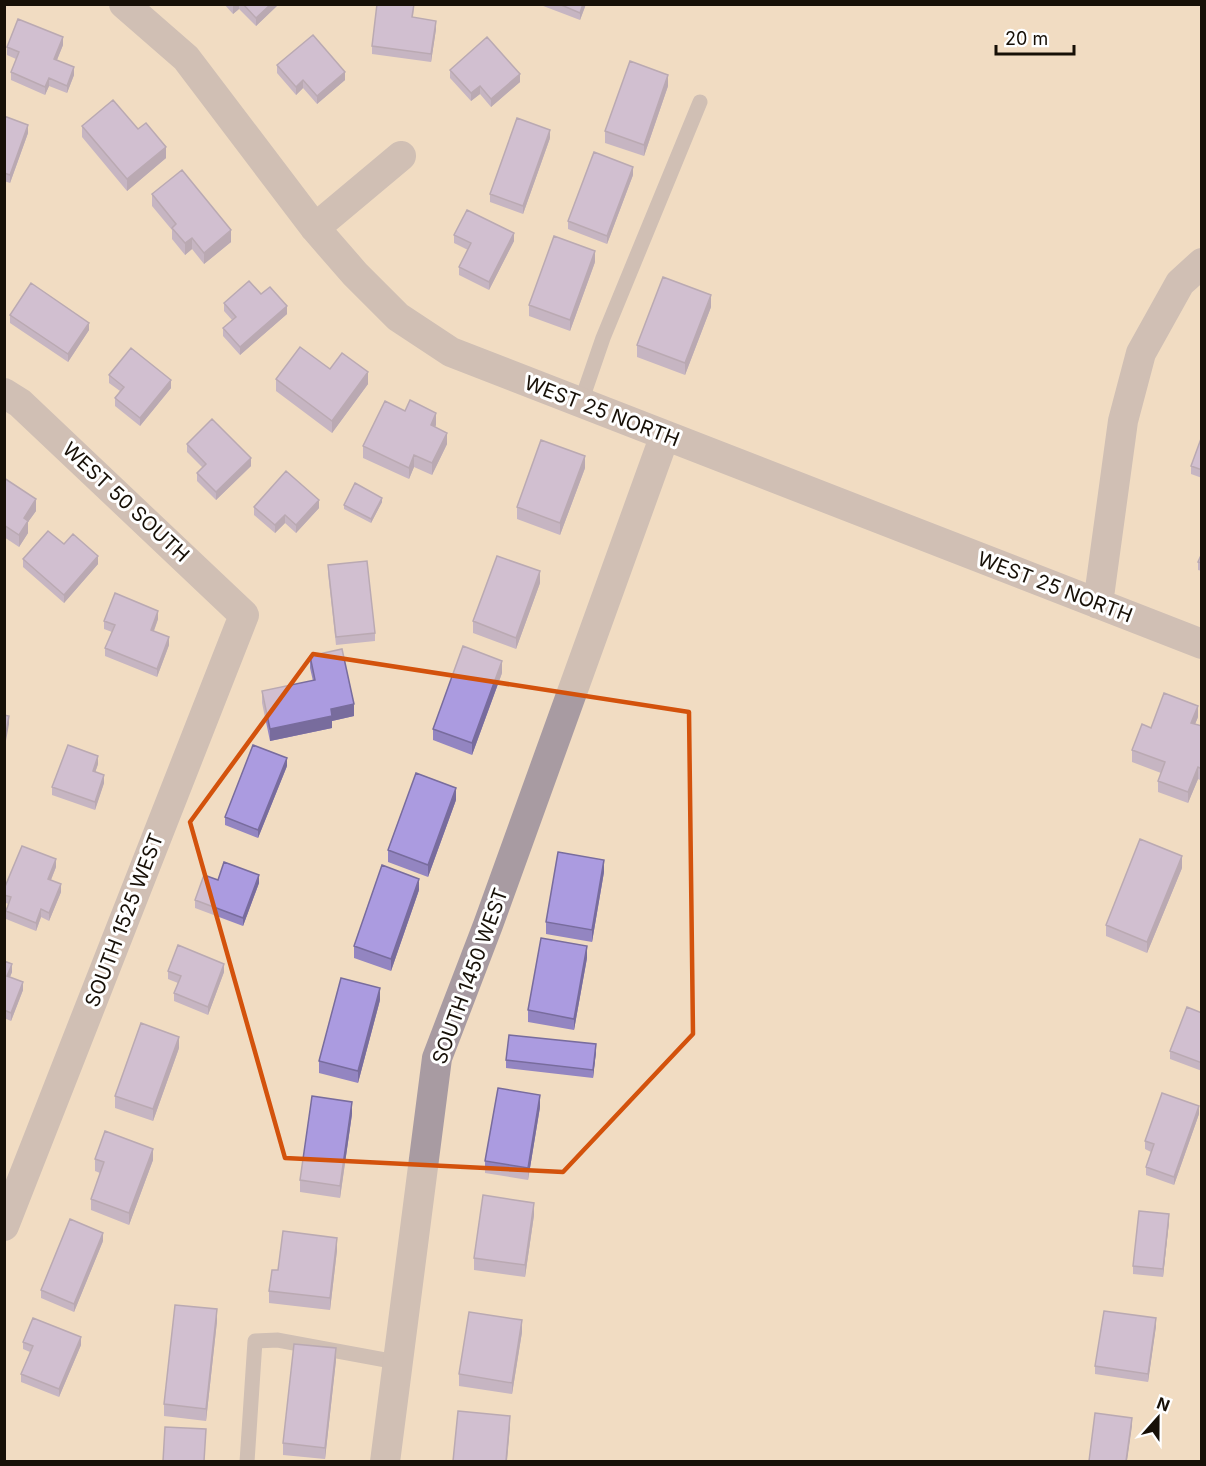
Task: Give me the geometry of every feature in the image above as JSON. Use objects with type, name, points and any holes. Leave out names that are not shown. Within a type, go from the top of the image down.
[{"type":"street","name":"WEST 25 NORTH","points":[[124,4],[186,58],[315,228],[355,274],[398,316],[451,352],[1202,644]]},
{"type":"street","points":[[315,228],[401,156]]},
{"type":"street","points":[[1098,604],[1123,421],[1142,353],[1180,283],[1202,263]]},
{"type":"street","name":"WEST 50 SOUTH","points":[[4,393],[20,402],[244,615]]},
{"type":"street","name":"SOUTH 1450 WEST","points":[[385,1461],[437,1058],[488,925],[665,435]]},
{"type":"street","name":"SOUTH 1525 WEST","points":[[4,1226],[244,615]]},
{"type":"lane","points":[[581,402],[603,338],[700,102]]},
{"type":"lane","points":[[247,1461],[255,1341],[278,1340],[397,1362]]},
{"type":"highlighted area","points":[[313,654],[689,712],[693,1034],[563,1172],[285,1158],[190,822]]},
{"type":"building","points":[[243,4],[271,4],[256,18]]},
{"type":"building","points":[[377,4],[414,4],[412,17],[436,21],[431,54],[372,46]]},
{"type":"building","points":[[559,4],[583,4],[580,13]]},
{"type":"building","points":[[18,19],[63,37],[54,59],[74,67],[67,86],[49,78],[45,87],[11,72],[19,52],[7,47]]},
{"type":"building","points":[[313,35],[345,72],[317,96],[303,80],[296,87],[277,65]]},
{"type":"building","points":[[487,37],[520,74],[491,99],[480,86],[471,93],[450,70]]},
{"type":"building","points":[[630,61],[668,75],[644,145],[605,131]]},
{"type":"building","points":[[113,100],[138,129],[146,123],[166,147],[127,179],[82,126]]},
{"type":"building","points":[[4,116],[28,125],[10,175],[4,173]]},
{"type":"building","points":[[517,118],[550,130],[523,206],[490,194]]},
{"type":"building","points":[[594,152],[633,167],[607,236],[568,221]]},
{"type":"building","points":[[182,170],[231,230],[204,253],[192,238],[185,243],[172,228],[176,224],[152,194]]},
{"type":"building","points":[[467,210],[514,233],[489,282],[459,267],[471,243],[454,235]]},
{"type":"building","points":[[554,236],[595,251],[570,320],[529,305]]},
{"type":"building","points":[[663,277],[711,295],[685,363],[637,345]]},
{"type":"building","points":[[249,281],[261,294],[270,287],[287,306],[240,347],[223,328],[236,317],[224,303]]},
{"type":"building","points":[[31,283],[89,323],[68,354],[10,315]]},
{"type":"building","points":[[300,347],[330,369],[342,353],[368,372],[332,421],[276,379]]},
{"type":"building","points":[[131,348],[171,380],[140,418],[115,398],[124,387],[109,375]]},
{"type":"building","points":[[410,400],[436,413],[431,425],[447,433],[432,463],[414,455],[409,468],[363,446],[385,401],[405,411]]},
{"type":"building","points":[[212,419],[251,458],[216,492],[197,473],[206,464],[187,444]]},
{"type":"building","points":[[1202,436],[1202,470],[1191,466]]},
{"type":"building","points":[[541,440],[585,456],[560,523],[517,507]]},
{"type":"building","points":[[286,471],[319,500],[296,525],[285,515],[275,525],[254,507]]},
{"type":"building","points":[[4,478],[36,499],[24,518],[28,521],[19,535],[4,525]]},
{"type":"building","points":[[355,483],[382,498],[371,519],[344,505]]},
{"type":"building","points":[[48,531],[64,544],[73,534],[98,556],[64,595],[23,559]]},
{"type":"building","points":[[497,556],[540,571],[516,638],[473,621]]},
{"type":"building","points":[[367,561],[375,633],[336,637],[328,565]]},
{"type":"building","points":[[115,593],[158,611],[151,630],[169,637],[157,669],[105,648],[115,625],[104,621]]},
{"type":"building","points":[[463,646],[502,661],[472,743],[433,729]]},
{"type":"building","points":[[342,649],[354,704],[331,709],[332,716],[270,729],[262,691],[315,680],[310,656]]},
{"type":"building","points":[[1164,693],[1198,706],[1191,723],[1202,726],[1202,769],[1198,767],[1188,792],[1158,781],[1165,762],[1132,750],[1142,724],[1151,728]]},
{"type":"building","points":[[4,715],[9,716],[4,744]]},
{"type":"building","points":[[68,745],[98,756],[93,771],[104,775],[95,802],[52,787]]},
{"type":"building","points":[[253,745],[287,758],[258,830],[225,817]]},
{"type":"building","points":[[416,773],[456,788],[428,865],[388,850]]},
{"type":"building","points":[[1140,839],[1182,856],[1147,942],[1106,925]]},
{"type":"building","points":[[22,846],[56,859],[48,879],[61,884],[49,913],[41,909],[36,923],[6,911],[11,897],[4,895],[4,889]]},
{"type":"building","points":[[558,852],[604,860],[592,930],[546,922]]},
{"type":"building","points":[[224,862],[259,875],[243,918],[195,900],[204,875],[218,880]]},
{"type":"building","points":[[382,865],[419,879],[391,959],[354,946]]},
{"type":"building","points":[[541,938],[587,946],[574,1019],[528,1010]]},
{"type":"building","points":[[178,945],[224,964],[208,1007],[174,993],[181,976],[168,971]]},
{"type":"building","points":[[4,961],[12,964],[7,976],[23,982],[11,1013],[4,1010]]},
{"type":"building","points":[[341,978],[380,988],[358,1071],[319,1061]]},
{"type":"building","points":[[1187,1007],[1202,1013],[1202,1063],[1170,1051]]},
{"type":"building","points":[[141,1023],[179,1037],[153,1109],[115,1096]]},
{"type":"building","points":[[509,1035],[596,1044],[593,1070],[506,1060]]},
{"type":"building","points":[[498,1088],[540,1095],[528,1168],[485,1161]]},
{"type":"building","points":[[1162,1093],[1199,1106],[1174,1177],[1146,1167],[1154,1144],[1145,1141]]},
{"type":"building","points":[[312,1096],[352,1102],[340,1186],[300,1180]]},
{"type":"building","points":[[105,1131],[153,1149],[129,1213],[91,1199],[104,1162],[95,1159]]},
{"type":"building","points":[[483,1195],[534,1203],[525,1265],[474,1258]]},
{"type":"building","points":[[1139,1211],[1169,1214],[1163,1269],[1133,1266]]},
{"type":"building","points":[[70,1219],[103,1233],[74,1304],[41,1290]]},
{"type":"building","points":[[283,1231],[337,1238],[330,1298],[269,1291],[272,1270],[278,1270]]},
{"type":"building","points":[[175,1305],[217,1309],[206,1409],[164,1404]]},
{"type":"building","points":[[1104,1311],[1156,1318],[1148,1374],[1095,1366]]},
{"type":"building","points":[[469,1312],[522,1320],[512,1383],[459,1374]]},
{"type":"building","points":[[33,1318],[81,1337],[59,1389],[21,1374],[33,1346],[23,1342]]},
{"type":"building","points":[[294,1344],[336,1348],[325,1448],[283,1443]]},
{"type":"building","points":[[458,1411],[510,1416],[506,1461],[453,1461]]},
{"type":"building","points":[[1095,1413],[1132,1418],[1126,1461],[1089,1461]]},
{"type":"building","points":[[165,1427],[206,1429],[204,1461],[163,1461]]}]
